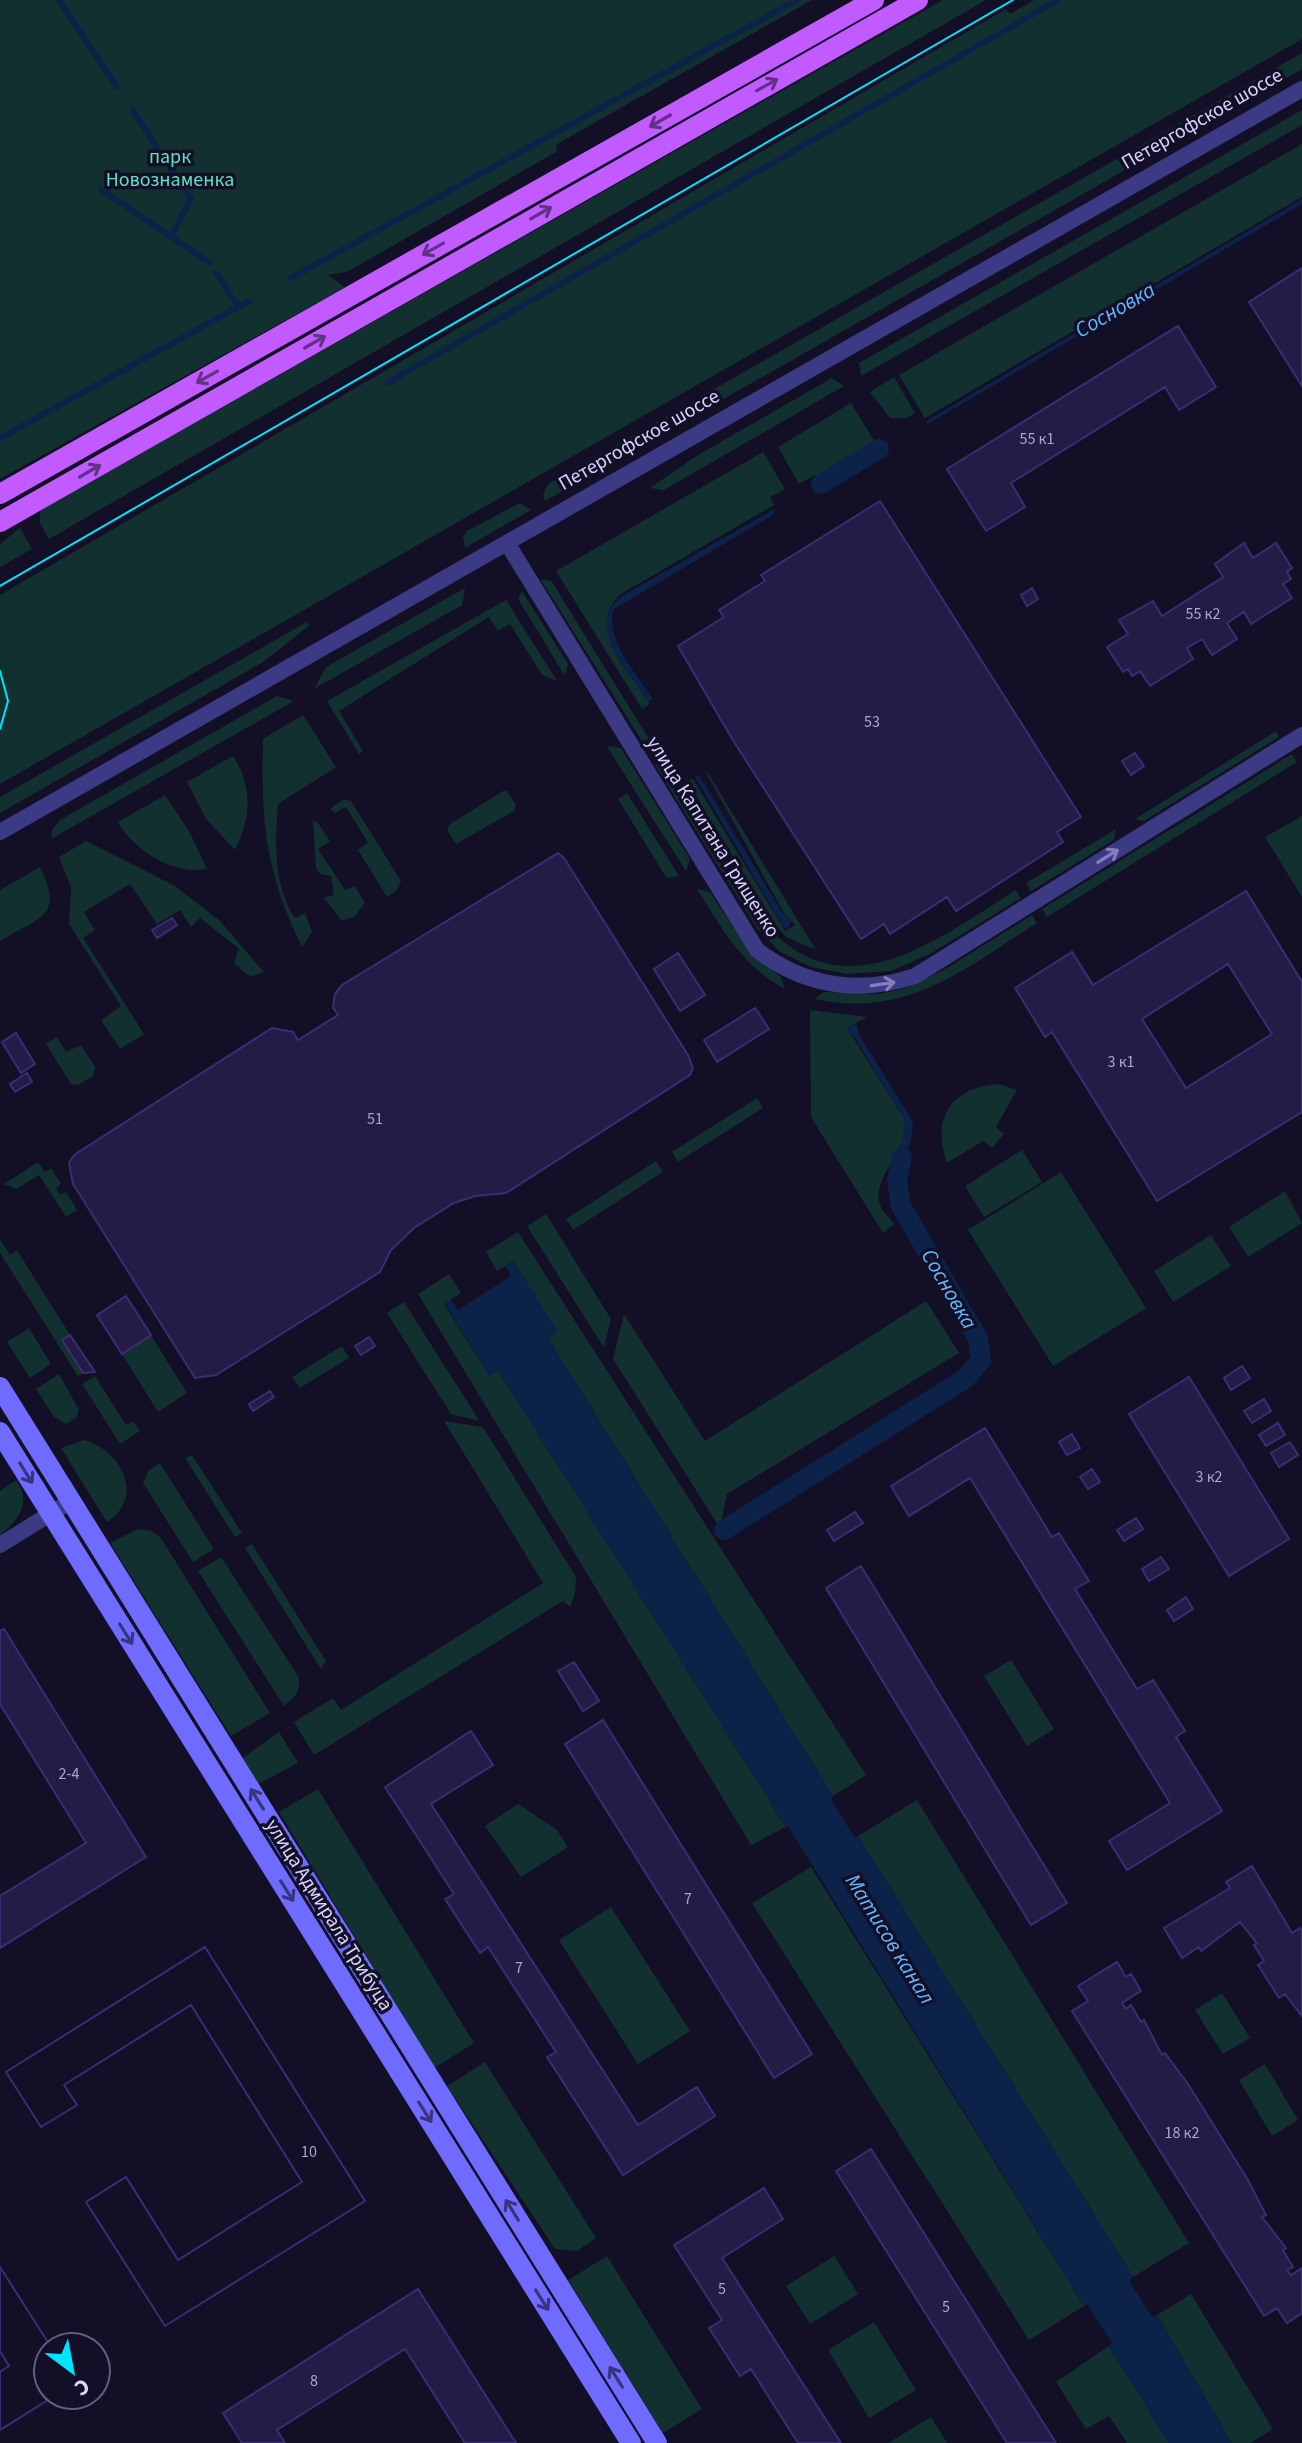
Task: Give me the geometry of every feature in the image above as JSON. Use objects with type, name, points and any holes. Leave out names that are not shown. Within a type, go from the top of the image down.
[{"type":"main road","points":[[0,494],[874,0]]},
{"type":"main road","points":[[0,522],[918,0]]},
{"type":"street","name":"Петергофское шоссе","points":[[0,832],[1302,89]]},
{"type":"street","name":"улица Капитана Грищенко","points":[[507,543],[757,950],[806,980],[868,986],[915,976],[1302,735]]},
{"type":"street","name":"улица Адмирала Трибуца","points":[[0,1387],[657,2443]]},
{"type":"street","name":"улица Адмирала Трибуца","points":[[0,1432],[631,2443]]},
{"type":"street","points":[[0,1545],[71,1501]]},
{"type":"green space","name":"парк Новознаменка","points":[[0,0],[812,0],[557,144],[556,152],[347,272],[328,275],[345,287],[0,479]]},
{"type":"green space","points":[[943,0],[986,0],[49,539],[40,523],[40,510]]},
{"type":"green space","points":[[1034,0],[1302,0],[1302,39],[0,784],[0,595],[1006,9],[1010,14]]},
{"type":"green space","points":[[1302,53],[1302,69],[545,501],[543,495],[548,484]]},
{"type":"green space","points":[[1302,110],[1302,125],[861,376],[859,363]]},
{"type":"green space","points":[[1302,144],[1302,197],[925,418],[899,375]]},
{"type":"green space","points":[[894,377],[915,413],[907,418],[890,418],[870,392]]},
{"type":"green space","points":[[832,378],[844,386],[664,490],[650,488],[698,455]]},
{"type":"green space","points":[[851,403],[878,447],[820,482],[815,475],[799,484],[778,447]]},
{"type":"green space","points":[[763,452],[785,489],[770,497],[774,505],[621,594],[611,607],[607,621],[608,635],[622,664],[650,704],[642,709],[556,571]]},
{"type":"green space","points":[[520,503],[531,510],[465,548],[463,537],[467,531]]},
{"type":"green space","points":[[20,528],[32,549],[0,567],[0,544]]},
{"type":"green space","points":[[541,580],[552,582],[649,739],[642,741]]},
{"type":"green space","points":[[465,588],[462,605],[314,689],[326,667]]},
{"type":"green space","points":[[522,591],[568,664],[565,676],[518,599]]},
{"type":"green space","points":[[506,600],[557,681],[542,675],[510,624],[498,631],[489,617],[339,711],[363,751],[359,754],[327,701]]},
{"type":"green space","points":[[307,622],[309,626],[263,662],[0,813],[0,797]]},
{"type":"green space","points":[[277,696],[294,701],[51,839],[52,830],[60,820]]},
{"type":"green space","points":[[303,715],[336,767],[278,804],[276,849],[279,878],[295,918],[305,913],[312,932],[302,947],[280,894],[268,846],[263,796],[263,739]]},
{"type":"green space","points":[[1276,731],[1279,737],[1144,821],[1135,819]]},
{"type":"green space","points":[[607,747],[621,748],[690,859],[686,871]]},
{"type":"green space","points":[[1292,754],[1297,762],[1047,917],[1042,909]]},
{"type":"green space","points":[[233,756],[244,779],[248,803],[235,850],[206,819],[187,782]]},
{"type":"green space","points":[[661,757],[764,923],[795,950],[827,963],[859,966],[892,959],[924,946],[1016,890],[1021,898],[930,954],[891,971],[847,974],[811,967],[779,951],[757,928],[655,765]]},
{"type":"green space","points":[[705,771],[816,950],[786,937],[770,919],[687,781],[693,779],[785,931],[795,925],[784,913]]},
{"type":"green space","points":[[507,791],[516,805],[514,811],[456,844],[447,830],[450,824]]},
{"type":"green space","points":[[627,793],[679,876],[668,878],[664,874],[618,799]]},
{"type":"green space","points":[[165,795],[189,831],[207,869],[182,869],[156,859],[134,842],[118,822]]},
{"type":"green space","points":[[344,799],[351,801],[401,881],[396,891],[387,897],[358,850],[368,843],[346,807],[335,813],[330,809]]},
{"type":"green space","points":[[1302,816],[1302,897],[1265,837]]},
{"type":"green space","points":[[313,820],[330,841],[318,849],[345,890],[355,886],[365,903],[355,916],[342,921],[324,898],[334,895],[331,876],[320,874],[316,868]]},
{"type":"green space","points":[[1116,829],[1114,840],[1031,891],[1026,883]]},
{"type":"green space","points":[[86,841],[175,886],[220,921],[264,972],[250,977],[234,963],[239,949],[200,918],[191,927],[180,910],[157,924],[130,884],[84,912],[95,930],[83,938],[144,1034],[120,1049],[101,1020],[121,1006],[69,924],[71,887],[59,857]]},
{"type":"green space","points":[[40,867],[50,896],[49,906],[36,920],[0,941],[0,890]]},
{"type":"green space","points":[[697,889],[710,892],[748,950],[781,977],[785,989],[745,958]]},
{"type":"green space","points":[[1032,915],[1037,923],[933,986],[878,1002],[848,1003],[815,999],[823,992],[878,994],[906,988],[947,968]]},
{"type":"green space","points":[[810,1010],[867,1017],[847,1028],[905,1120],[902,1143],[880,1187],[882,1209],[894,1224],[883,1233],[811,1117]]},
{"type":"green space","points":[[57,1037],[66,1052],[81,1045],[95,1067],[93,1076],[78,1085],[71,1084],[46,1044]]},
{"type":"green space","points":[[999,1084],[1017,1090],[996,1127],[1004,1134],[992,1148],[983,1141],[947,1163],[942,1132],[949,1108],[968,1091]]},
{"type":"green space","points":[[757,1098],[763,1108],[678,1162],[672,1152]]},
{"type":"green space","points":[[1022,1150],[1042,1182],[984,1217],[965,1186]]},
{"type":"green space","points":[[656,1161],[663,1172],[573,1230],[566,1219]]},
{"type":"green space","points":[[38,1162],[45,1172],[51,1168],[61,1184],[56,1188],[60,1195],[66,1192],[77,1210],[66,1217],[39,1175],[16,1189],[4,1184]]},
{"type":"green space","points":[[1061,1172],[1146,1308],[1053,1366],[968,1230]]},
{"type":"green space","points":[[1285,1191],[1302,1223],[1248,1257],[1229,1227]]},
{"type":"green space","points":[[546,1214],[611,1319],[604,1348],[527,1226]]},
{"type":"green space","points":[[518,1232],[866,1775],[833,1796],[548,1338],[557,1331],[513,1261],[497,1271],[486,1252]]},
{"type":"green space","points":[[1211,1235],[1231,1266],[1173,1302],[1154,1271]]},
{"type":"green space","points":[[0,1239],[10,1255],[17,1250],[70,1335],[62,1341],[83,1373],[78,1376],[0,1253]]},
{"type":"green space","points":[[449,1274],[461,1293],[444,1304],[489,1375],[498,1370],[786,1827],[751,1845],[418,1294]]},
{"type":"green space","points":[[926,1301],[959,1353],[727,1494],[720,1528],[613,1359],[624,1314],[705,1441]]},
{"type":"green space","points":[[404,1302],[479,1421],[451,1414],[387,1313]]},
{"type":"green space","points":[[29,1328],[51,1364],[30,1378],[7,1342]]},
{"type":"green space","points":[[151,1335],[187,1393],[158,1412],[122,1354]]},
{"type":"green space","points":[[342,1346],[349,1358],[300,1388],[292,1377]]},
{"type":"green space","points":[[59,1374],[79,1410],[77,1417],[66,1424],[54,1417],[36,1389]]},
{"type":"green space","points":[[95,1376],[126,1425],[133,1421],[140,1431],[120,1444],[82,1384]]},
{"type":"green space","points":[[444,1421],[483,1427],[576,1577],[570,1607],[563,1601],[314,1755],[294,1722],[333,1698],[341,1710],[543,1583]]},
{"type":"green space","points":[[84,1440],[108,1453],[124,1475],[127,1487],[125,1499],[119,1511],[107,1522],[61,1448]]},
{"type":"green space","points":[[192,1455],[242,1533],[235,1537],[185,1458]]},
{"type":"green space","points":[[160,1463],[214,1549],[193,1562],[143,1483],[148,1471]]},
{"type":"green space","points":[[16,1480],[23,1496],[21,1510],[0,1535],[0,1491]]},
{"type":"green space","points":[[138,1529],[152,1531],[161,1538],[270,1713],[231,1736],[110,1543]]},
{"type":"green space","points":[[252,1544],[326,1661],[321,1669],[245,1548]]},
{"type":"green space","points":[[221,1557],[298,1676],[297,1693],[284,1706],[198,1571]]},
{"type":"green space","points":[[1011,1660],[1054,1729],[1027,1746],[984,1676]]},
{"type":"green space","points":[[279,1732],[298,1763],[258,1784],[243,1758]]},
{"type":"green space","points":[[318,1789],[474,2043],[434,2068],[279,1812]]},
{"type":"green space","points":[[917,1800],[1189,2243],[1133,2277],[858,1836]]},
{"type":"green space","points":[[518,1804],[557,1830],[568,1847],[521,1877],[485,1826]]},
{"type":"green space","points":[[811,1867],[1084,2306],[1029,2340],[752,1903]]},
{"type":"green space","points":[[611,1907],[690,2031],[638,2064],[559,1940]]},
{"type":"green space","points":[[1222,1993],[1250,2038],[1223,2054],[1195,2010]]},
{"type":"green space","points":[[485,2062],[596,2238],[577,2251],[555,2249],[447,2086]]},
{"type":"green space","points":[[1265,2064],[1298,2120],[1272,2136],[1239,2080]]},
{"type":"green space","points":[[607,2256],[702,2409],[663,2433],[568,2280]]},
{"type":"green space","points":[[834,2256],[858,2294],[810,2324],[786,2286]]},
{"type":"green space","points":[[1191,2294],[1273,2429],[1250,2443],[1232,2443],[1157,2315]]},
{"type":"green space","points":[[874,2322],[916,2390],[869,2418],[828,2350]]},
{"type":"green space","points":[[1109,2346],[1169,2443],[1127,2443],[1109,2416],[1086,2429],[1056,2382]]},
{"type":"green space","points":[[931,2417],[947,2443],[888,2443]]},
{"type":"water","points":[[1302,199],[1302,204],[928,424],[926,421]]},
{"type":"water","points":[[774,509],[774,514],[613,610],[612,622],[618,645],[653,699],[648,702],[613,649],[607,621],[611,608],[622,596]]},
{"type":"water","points":[[699,775],[782,912],[792,920],[789,927],[784,928],[695,777]]},
{"type":"water","points":[[856,1023],[860,1036],[913,1122],[911,1141],[897,1181],[905,1121],[855,1038],[846,1029]]},
{"type":"water","name":"Матисов канал","points":[[513,1261],[558,1331],[548,1338],[833,1796],[831,1799],[855,1838],[858,1836],[1133,2277],[1129,2280],[1152,2317],[1157,2315],[1232,2443],[1169,2443],[1109,2346],[1112,2343],[1087,2304],[1084,2306],[788,1826],[498,1371],[490,1376],[444,1303],[450,1299],[458,1310],[511,1276],[505,1266]]},
{"type":"building","points":[[1302,268],[1302,386],[1249,302]]},
{"type":"building","points":[[1178,326],[1216,387],[1179,410],[1165,387],[1011,483],[1025,507],[986,531],[947,469]]},
{"type":"building","points":[[880,501],[1081,817],[1057,832],[1063,842],[956,911],[947,897],[890,934],[884,924],[861,939],[734,742],[678,646],[724,617],[719,610],[765,581],[761,575]]},
{"type":"building","points":[[1244,543],[1253,558],[1276,543],[1292,568],[1287,572],[1291,579],[1283,584],[1292,598],[1251,624],[1244,612],[1227,623],[1237,639],[1212,655],[1202,639],[1187,648],[1193,659],[1150,686],[1140,671],[1132,676],[1128,669],[1123,672],[1107,647],[1128,634],[1119,620],[1153,601],[1162,616],[1223,577],[1215,564]]},
{"type":"building","points":[[1032,588],[1038,599],[1027,606],[1021,595]]},
{"type":"building","points":[[1135,753],[1144,766],[1131,775],[1122,761]]},
{"type":"building","points":[[558,853],[688,1055],[693,1068],[690,1075],[506,1193],[475,1196],[454,1203],[414,1228],[391,1250],[380,1272],[216,1375],[195,1378],[73,1184],[69,1163],[74,1155],[272,1028],[293,1032],[298,1040],[338,1015],[333,1007],[335,994],[342,985]]},
{"type":"building","points":[[1246,891],[1302,982],[1302,1112],[1157,1201],[1052,1032],[1045,1037],[1015,988],[1072,952],[1093,985]],"holes":[[[1228,964],[1272,1034],[1186,1088],[1142,1019]]]},
{"type":"building","points":[[172,918],[177,925],[157,938],[152,930]]},
{"type":"building","points":[[678,953],[705,995],[680,1011],[654,969]]},
{"type":"building","points":[[755,1008],[769,1029],[717,1062],[704,1040]]},
{"type":"building","points":[[16,1033],[35,1064],[21,1073],[2,1042]]},
{"type":"building","points":[[27,1073],[32,1082],[15,1092],[10,1084]]},
{"type":"building","points":[[126,1296],[151,1335],[122,1354],[97,1315]]},
{"type":"building","points":[[70,1335],[95,1372],[83,1373],[62,1340]]},
{"type":"building","points":[[369,1337],[375,1346],[361,1355],[355,1346]]},
{"type":"building","points":[[1242,1366],[1250,1378],[1231,1390],[1224,1378]]},
{"type":"building","points":[[1189,1377],[1289,1539],[1229,1576],[1129,1414]]},
{"type":"building","points":[[270,1391],[274,1397],[253,1411],[249,1404]]},
{"type":"building","points":[[1264,1399],[1271,1411],[1252,1423],[1244,1411]]},
{"type":"building","points":[[1278,1423],[1285,1435],[1266,1446],[1259,1435]]},
{"type":"building","points":[[985,1428],[1052,1537],[1059,1533],[1089,1581],[1075,1589],[1137,1689],[1153,1680],[1185,1731],[1176,1737],[1222,1811],[1127,1870],[1109,1841],[1170,1803],[970,1478],[909,1516],[891,1486]]},
{"type":"building","points":[[1072,1434],[1080,1448],[1067,1455],[1059,1442]]},
{"type":"building","points":[[1290,1442],[1298,1455],[1279,1467],[1271,1453]]},
{"type":"building","points":[[1092,1469],[1100,1482],[1088,1489],[1080,1477]]},
{"type":"building","points":[[855,1512],[863,1523],[834,1541],[827,1530]]},
{"type":"building","points":[[1136,1518],[1143,1529],[1124,1541],[1117,1530]]},
{"type":"building","points":[[1161,1557],[1169,1569],[1149,1581],[1142,1569]]},
{"type":"building","points":[[861,1566],[1067,1903],[1031,1925],[826,1588]]},
{"type":"building","points":[[1186,1597],[1193,1609],[1174,1621],[1167,1610]]},
{"type":"building","points":[[4,1629],[146,1857],[0,1948],[0,1896],[86,1843],[0,1704],[0,1631]]},
{"type":"building","points":[[574,1662],[599,1701],[583,1711],[558,1671]]},
{"type":"building","points":[[603,1720],[812,2054],[774,2078],[565,1744]]},
{"type":"building","points":[[471,1731],[493,1765],[431,1804],[638,2125],[697,2087],[715,2116],[623,2175],[547,2057],[556,2052],[488,1947],[480,1953],[445,1899],[454,1894],[385,1787]]},
{"type":"building","points":[[1252,1866],[1292,1933],[1300,1928],[1302,1931],[1302,2016],[1285,1994],[1279,1998],[1258,1965],[1264,1961],[1254,1945],[1257,1943],[1240,1922],[1201,1951],[1199,1947],[1182,1958],[1164,1928],[1230,1888],[1226,1882]]},
{"type":"building","points":[[205,1947],[365,2201],[165,2326],[86,2202],[126,2177],[178,2260],[302,2182],[191,2005],[64,2085],[77,2105],[41,2127],[6,2072]]},
{"type":"building","points":[[205,1947],[365,2201],[165,2326],[86,2202],[126,2177],[178,2260],[302,2182],[191,2005],[64,2085],[77,2105],[41,2127],[6,2072]]},
{"type":"building","points":[[1117,1962],[1126,1977],[1131,1974],[1141,1991],[1122,2003],[1126,2009],[1131,2005],[1141,2022],[1144,2020],[1162,2055],[1165,2053],[1188,2084],[1248,2180],[1266,2215],[1262,2217],[1286,2248],[1283,2250],[1293,2267],[1287,2270],[1291,2275],[1302,2268],[1302,2313],[1287,2323],[1277,2308],[1264,2316],[1072,2011],[1088,2001],[1078,1986]]},
{"type":"building","points":[[871,2149],[1056,2443],[1007,2443],[836,2171]]},
{"type":"building","points":[[764,2188],[783,2219],[722,2258],[841,2443],[798,2443],[751,2369],[740,2376],[709,2328],[722,2320],[674,2245]]},
{"type":"building","points":[[0,2267],[41,2331],[32,2331],[32,2410],[0,2430],[0,2372],[9,2366],[0,2351]]},
{"type":"building","points":[[0,2267],[41,2331],[32,2331],[32,2410],[0,2430],[0,2372],[9,2366],[0,2351]]},
{"type":"building","points":[[418,2289],[516,2443],[465,2443],[405,2349],[277,2430],[285,2443],[242,2443],[223,2413]]},
{"type":"waterway","points":[[59,0],[117,87]]},
{"type":"waterway","points":[[291,278],[797,0]]},
{"type":"waterway","points":[[387,383],[1058,0]]},
{"type":"waterway","points":[[133,110],[191,199],[171,236]]},
{"type":"waterway","points":[[102,190],[210,263]]},
{"type":"waterway","points":[[216,273],[238,307]]},
{"type":"waterway","points":[[0,438],[249,301]]},
{"type":"waterway","name":"Сосновка","points":[[821,484],[879,449]]},
{"type":"waterway","name":"Сосновка","points":[[724,1530],[966,1378],[981,1360],[978,1339],[901,1206],[897,1181],[902,1157]]},
{"type":"tram line","points":[[0,586],[1013,0]]},
{"type":"tram line","points":[[0,671],[8,701],[0,729]]}]
